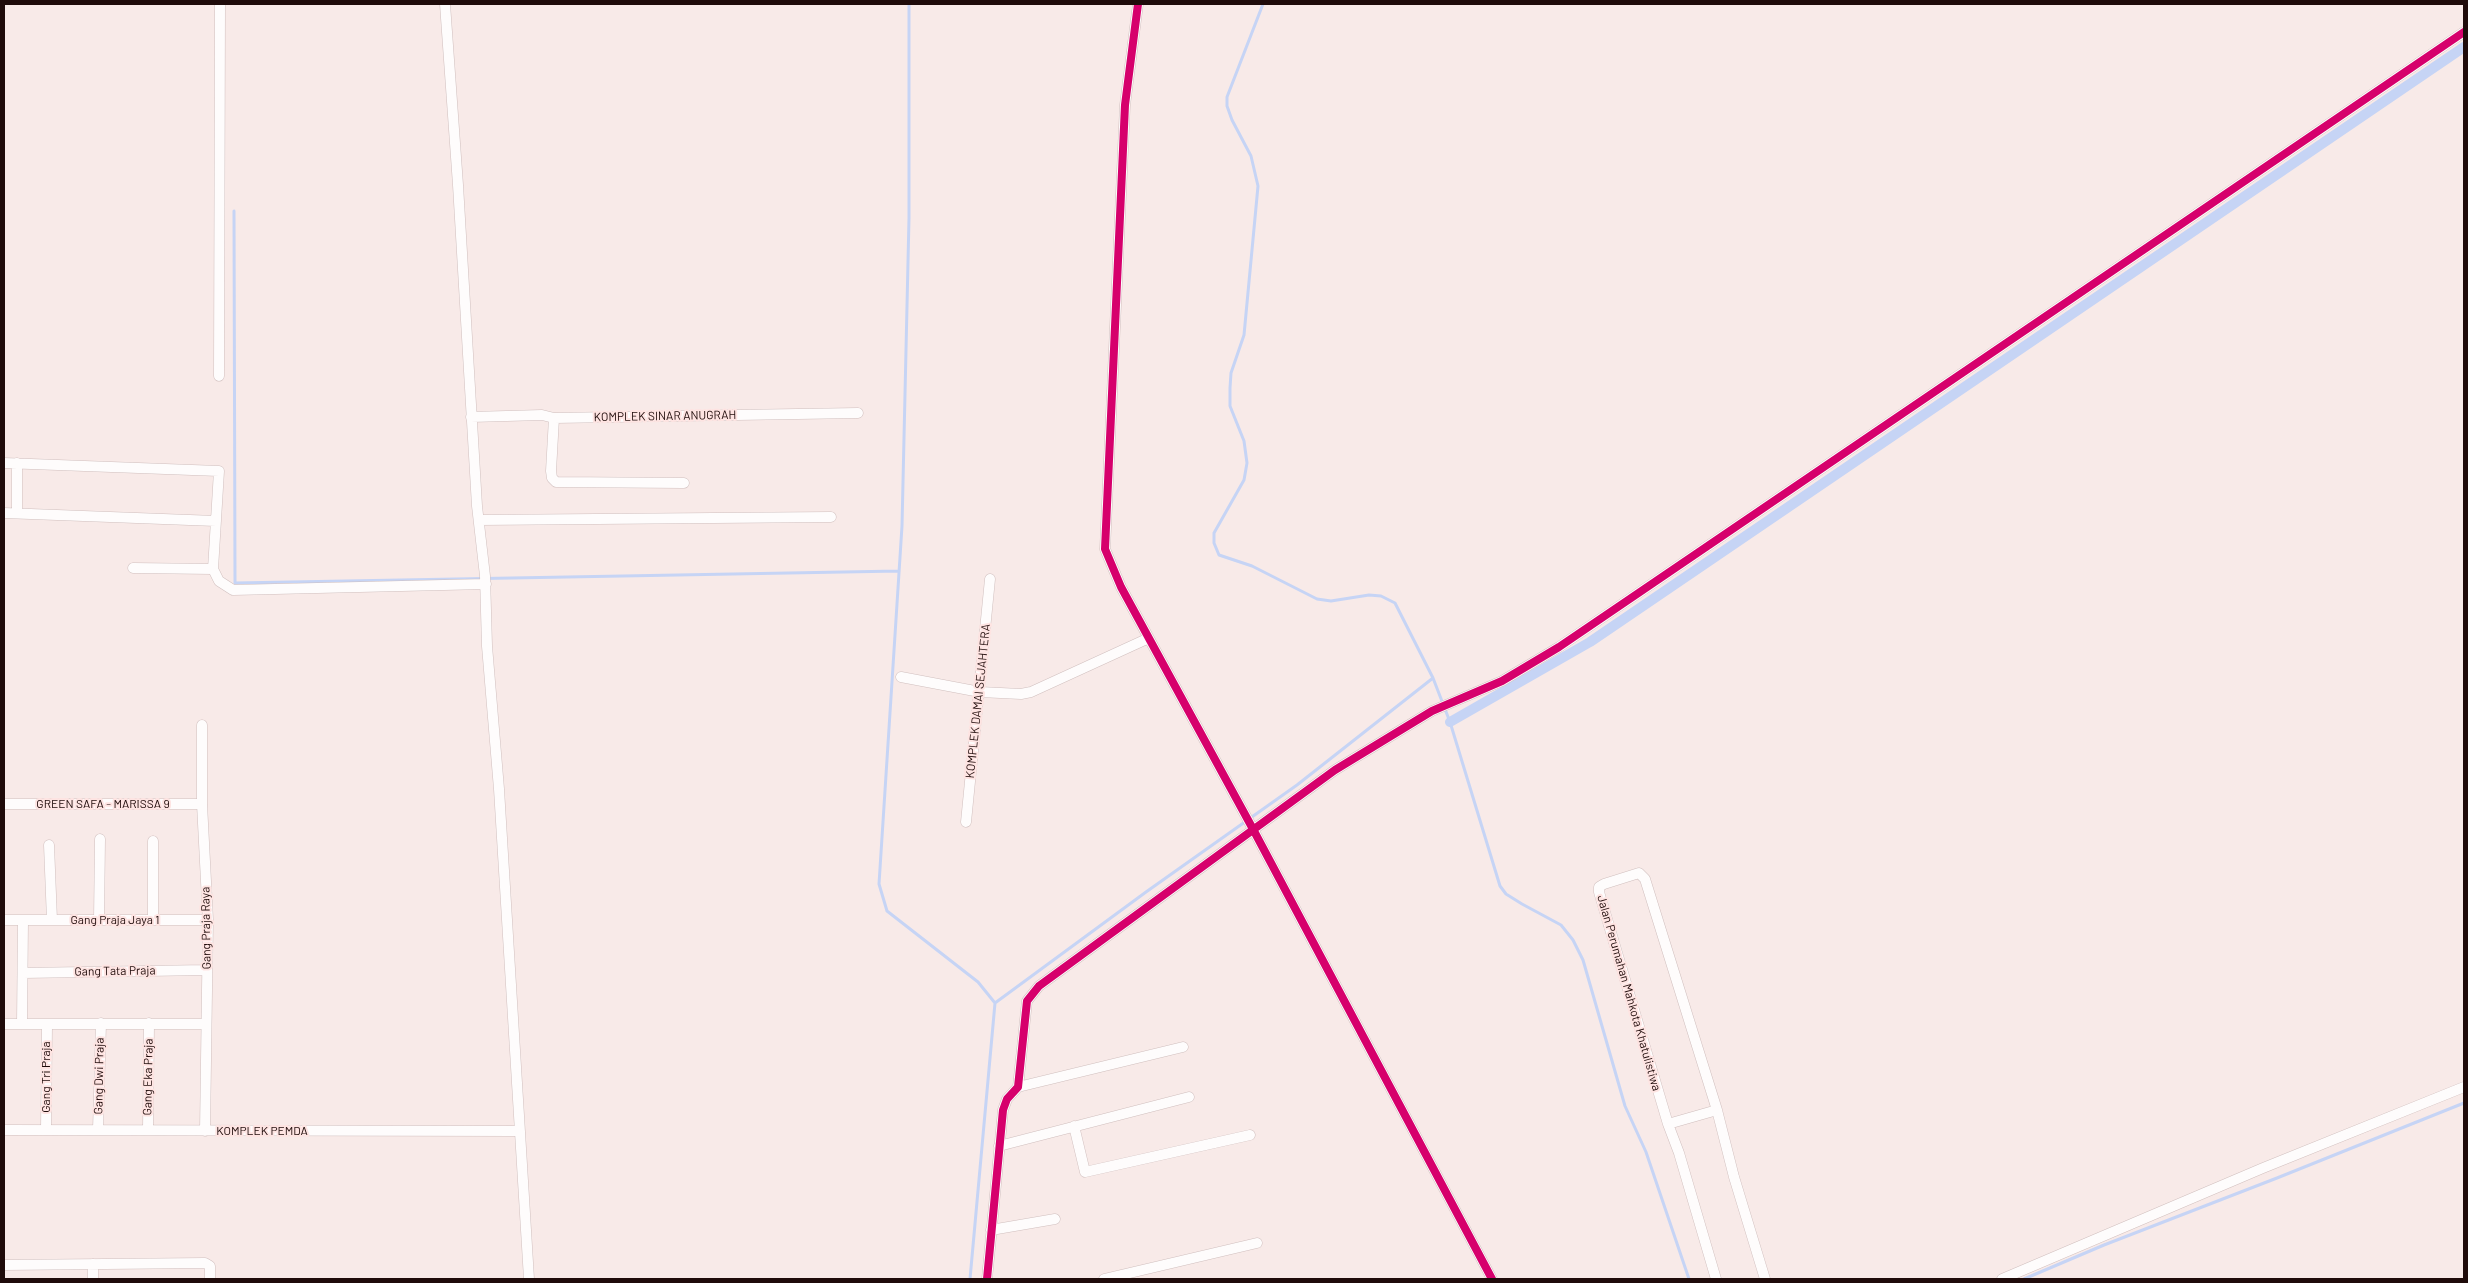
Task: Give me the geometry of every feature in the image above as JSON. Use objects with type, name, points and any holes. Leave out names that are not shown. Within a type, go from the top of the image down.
[{"type":"street","points":[[219,376],[220,4]]},
{"type":"street","points":[[445,4],[479,520],[485,580],[487,646],[499,789],[529,1279]]},
{"type":"street","points":[[1138,4],[1125,105],[1105,543],[1110,563],[1492,1279]]},
{"type":"street","points":[[1018,1087],[1027,1001],[1031,993],[1252,828],[1335,770],[1432,711],[1455,703],[1502,681],[1559,647],[2464,32]]},
{"type":"street","name":"KOMPLEK SINAR ANUGRAH","points":[[472,417],[542,415],[554,418],[858,413]]},
{"type":"street","points":[[554,418],[551,471],[552,478],[556,482],[684,483]]},
{"type":"street","points":[[4,463],[219,471],[213,569],[219,581],[232,590],[485,580]]},
{"type":"street","points":[[17,513],[18,463]]},
{"type":"street","points":[[4,513],[216,522]]},
{"type":"street","points":[[479,520],[831,517]]},
{"type":"street","points":[[134,568],[213,569]]},
{"type":"street","name":"KOMPLEK DAMAI SEJAHTERA","points":[[966,822],[990,579]]},
{"type":"street","points":[[901,677],[980,692],[1021,694],[1031,692],[1150,638]]},
{"type":"street","name":"Gang Praja Raya","points":[[202,725],[202,804],[208,920],[205,1131]]},
{"type":"street","name":"GREEN SAFA - MARISSA 9","points":[[4,804],[202,804]]},
{"type":"street","points":[[99,920],[100,839]]},
{"type":"street","points":[[152,841],[153,920]]},
{"type":"street","points":[[49,846],[52,920]]},
{"type":"street","name":"Jalan Perumahan Mahkota Khatulistiwa","points":[[1716,1279],[1599,892],[1599,887],[1604,884],[1639,873],[1643,874],[1717,1110]]},
{"type":"street","name":"Gang Praja Jaya 1","points":[[4,920],[208,920]]},
{"type":"street","points":[[22,1024],[23,920]]},
{"type":"street","name":"Gang Tata Praja","points":[[23,973],[207,970]]},
{"type":"street","name":"Gang Dwi Praja","points":[[98,1130],[100,1023]]},
{"type":"street","name":"Gang Eka Praja","points":[[148,1130],[149,1023]]},
{"type":"street","points":[[4,1024],[206,1024]]},
{"type":"street","name":"Gang Tri Praja","points":[[46,1130],[47,1024]]},
{"type":"street","points":[[987,1279],[1003,1110],[1007,1099],[1018,1087],[1183,1047]]},
{"type":"street","points":[[2002,1279],[2263,1168],[2464,1087]]},
{"type":"street","points":[[999,1146],[1189,1097]]},
{"type":"street","points":[[1668,1124],[1717,1110],[1734,1177],[1765,1279]]},
{"type":"street","points":[[1074,1126],[1085,1172],[1250,1135]]},
{"type":"street","name":"KOMPLEK PEMDA","points":[[4,1130],[520,1131]]},
{"type":"street","points":[[991,1230],[1055,1219]]},
{"type":"street","points":[[1104,1279],[1257,1243]]},
{"type":"street","points":[[4,1265],[206,1263],[210,1266],[210,1279]]},
{"type":"street","points":[[93,1264],[93,1279]]},
{"type":"waterway","points":[[909,4],[909,218],[902,526],[879,884],[887,911],[978,982],[995,1003]]},
{"type":"waterway","points":[[1263,4],[1227,97],[1227,106],[1232,120],[1251,156],[1258,186],[1244,335],[1231,373],[1230,388],[1230,406],[1244,441],[1247,463],[1244,480],[1214,533],[1214,543],[1219,555],[1252,566],[1317,599],[1331,601],[1369,595],[1381,596],[1395,603],[1433,678],[1450,722],[1500,886],[1506,894],[1561,925],[1573,940],[1583,960],[1625,1106],[1646,1152],[1689,1279]]},
{"type":"waterway","points":[[1450,722],[1590,642],[2464,47]]},
{"type":"waterway","points":[[234,211],[235,583],[899,571]]},
{"type":"waterway","points":[[970,1279],[995,1003],[1146,892],[1297,785],[1433,678]]},
{"type":"waterway","points":[[2024,1279],[2104,1245],[2464,1103]]},
{"type":"cycle path","points":[[1138,4],[1125,105],[1105,549],[1121,587],[1254,831],[1492,1279]]},
{"type":"cycle path","points":[[987,1279],[1003,1110],[1007,1099],[1018,1087],[1027,1001],[1039,986],[1335,770],[1432,711],[1502,681],[1559,647],[2464,32]]}]
